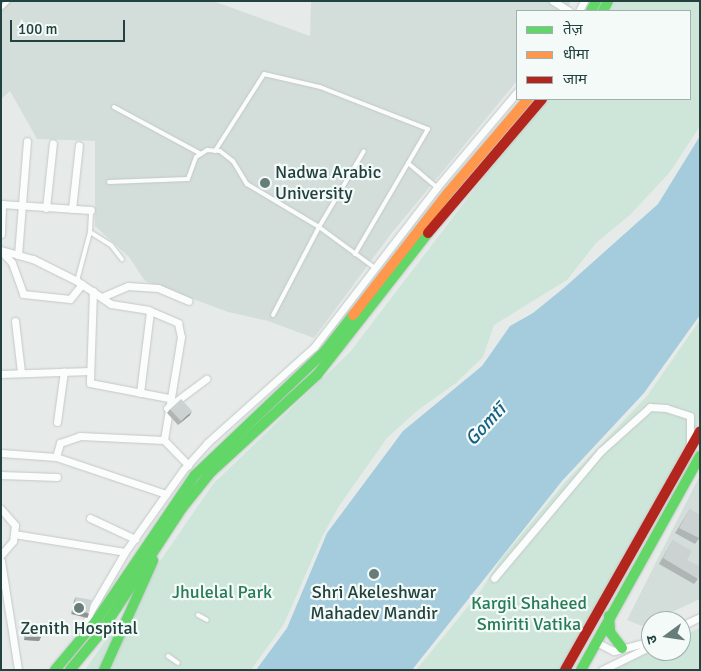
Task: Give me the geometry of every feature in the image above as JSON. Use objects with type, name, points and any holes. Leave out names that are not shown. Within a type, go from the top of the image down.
[{"type":"street","points":[[553,1],[567,10]]},
{"type":"street","points":[[80,670],[82,635],[90,612],[125,552],[166,494],[207,443],[314,347],[437,187],[516,93]]},
{"type":"street","points":[[55,670],[82,635],[96,621],[194,475],[325,351],[460,179],[527,100]]},
{"type":"street","points":[[70,670],[99,634],[162,540],[211,472],[317,375],[456,198],[541,100]]},
{"type":"street","points":[[18,255],[27,141]]},
{"type":"street","points":[[46,208],[53,143]]},
{"type":"street","points":[[72,209],[79,145]]},
{"type":"street","points":[[1,234],[2,204],[91,210]]},
{"type":"street","points":[[1,250],[18,255],[80,282],[111,304],[150,311],[178,323],[181,337],[167,408],[164,440]]},
{"type":"street","points":[[1,250],[12,263],[23,294],[70,299],[80,282]]},
{"type":"street","points":[[102,297],[128,286],[158,288],[188,301]]},
{"type":"street","points":[[93,291],[90,383],[169,398]]},
{"type":"street","points":[[140,392],[150,311]]},
{"type":"street","points":[[15,322],[21,372]]},
{"type":"street","points":[[57,422],[64,371]]},
{"type":"street","points":[[1,374],[90,371]]},
{"type":"street","points":[[167,408],[206,379]]},
{"type":"street","points":[[494,578],[601,451],[650,407],[666,408],[690,416],[690,448]]},
{"type":"street","points":[[565,670],[700,431]]},
{"type":"street","points":[[56,457],[60,443],[80,436],[164,440],[188,465]]},
{"type":"street","points":[[1,453],[56,457],[166,494]]},
{"type":"street","points":[[581,670],[609,616],[700,456]]},
{"type":"street","points":[[1,475],[56,477]]},
{"type":"street","points":[[1,509],[16,525],[13,542],[1,555]]},
{"type":"street","points":[[90,518],[134,539]]},
{"type":"street","points":[[14,534],[125,552]]},
{"type":"street","points":[[104,670],[162,540]]},
{"type":"street","points":[[1,561],[4,607],[18,670]]},
{"type":"street","points":[[609,616],[610,632],[622,648]]},
{"type":"street","points":[[596,642],[609,650],[641,643]]},
{"type":"street","points":[[602,670],[641,651]]},
{"type":"lane","points":[[1,8],[8,1]]},
{"type":"lane","points":[[214,151],[264,74],[320,87],[428,129],[355,254]]},
{"type":"lane","points":[[114,107],[201,154]]},
{"type":"lane","points":[[273,315],[318,227],[364,150]]},
{"type":"lane","points":[[109,182],[188,179],[196,157],[214,151],[233,161],[247,184],[318,227],[375,268]]},
{"type":"lane","points":[[408,163],[437,187]]},
{"type":"lane","points":[[80,282],[90,232],[91,210]]},
{"type":"lane","points":[[90,232],[111,244],[122,259]]},
{"type":"lane","points":[[198,615],[207,620]]},
{"type":"lane","points":[[168,656],[178,663]]},
{"type":"shaded area","name":"Nadwa Arabic University","points":[[1,1],[213,1],[310,36],[311,1],[571,1],[566,10],[516,10],[516,82],[391,234],[314,338],[268,321],[228,312],[145,281],[129,257],[95,226],[95,141],[37,139],[10,91],[1,99]]},
{"type":"shaded area","points":[[700,475],[700,599],[674,611],[641,611],[641,626],[627,620]]},
{"type":"green space","name":"Jhulelal Park","points":[[615,1],[700,1],[700,126],[670,172],[630,215],[596,243],[567,280],[494,325],[483,357],[456,383],[418,410],[387,438],[339,506],[322,537],[284,624],[251,670],[85,670],[213,484],[350,352],[486,174],[548,100],[691,100],[691,10],[610,10]]},
{"type":"green space","name":"Kargil Shaheed Smiriti Vatika","points":[[700,320],[700,420],[559,670],[416,670],[480,592],[501,559],[567,480],[647,396]]},
{"type":"green space","points":[[700,628],[700,670],[607,670],[641,655],[641,661],[691,661],[691,632]]},
{"type":"water","name":"Gomtī","points":[[700,136],[700,315],[644,393],[562,481],[412,670],[256,670],[287,628],[327,533],[403,431],[482,366],[510,326],[533,313],[565,287],[658,204]]},
{"type":"building","points":[[181,399],[192,411],[181,421],[170,409]]},
{"type":"building","points":[[690,509],[700,515],[699,538],[679,528]]},
{"type":"building","points":[[673,540],[692,551],[687,560],[700,566],[698,579],[663,558]]},
{"type":"building","points":[[76,597],[92,600],[89,613],[74,610]]},
{"type":"building","points":[[27,629],[42,630],[41,637],[26,637]]},
{"type":"traffic: fast","points":[[592,10],[596,1]]},
{"type":"traffic: fast","points":[[604,10],[608,1]]},
{"type":"traffic: fast","points":[[70,670],[99,635],[182,508],[211,472],[317,375],[428,233]]},
{"type":"traffic: fast","points":[[55,670],[96,621],[195,475],[325,351],[353,315]]},
{"type":"traffic: fast","points":[[581,670],[700,456]]},
{"type":"traffic: fast","points":[[104,670],[153,561]]},
{"type":"traffic: fast","points":[[609,616],[610,632],[622,648]]},
{"type":"traffic: slow","points":[[353,315],[448,193],[527,100]]},
{"type":"traffic: jam","points":[[428,233],[541,100]]},
{"type":"traffic: jam","points":[[565,670],[700,431]]},
{"type":"place","name":"Nadwa Arabic University","points":[[265,183]]},
{"type":"place","name":"Shri Akeleshwar Mahadev Mandir","points":[[374,574]]},
{"type":"place","name":"Zenith Hospital","points":[[79,608]]}]
